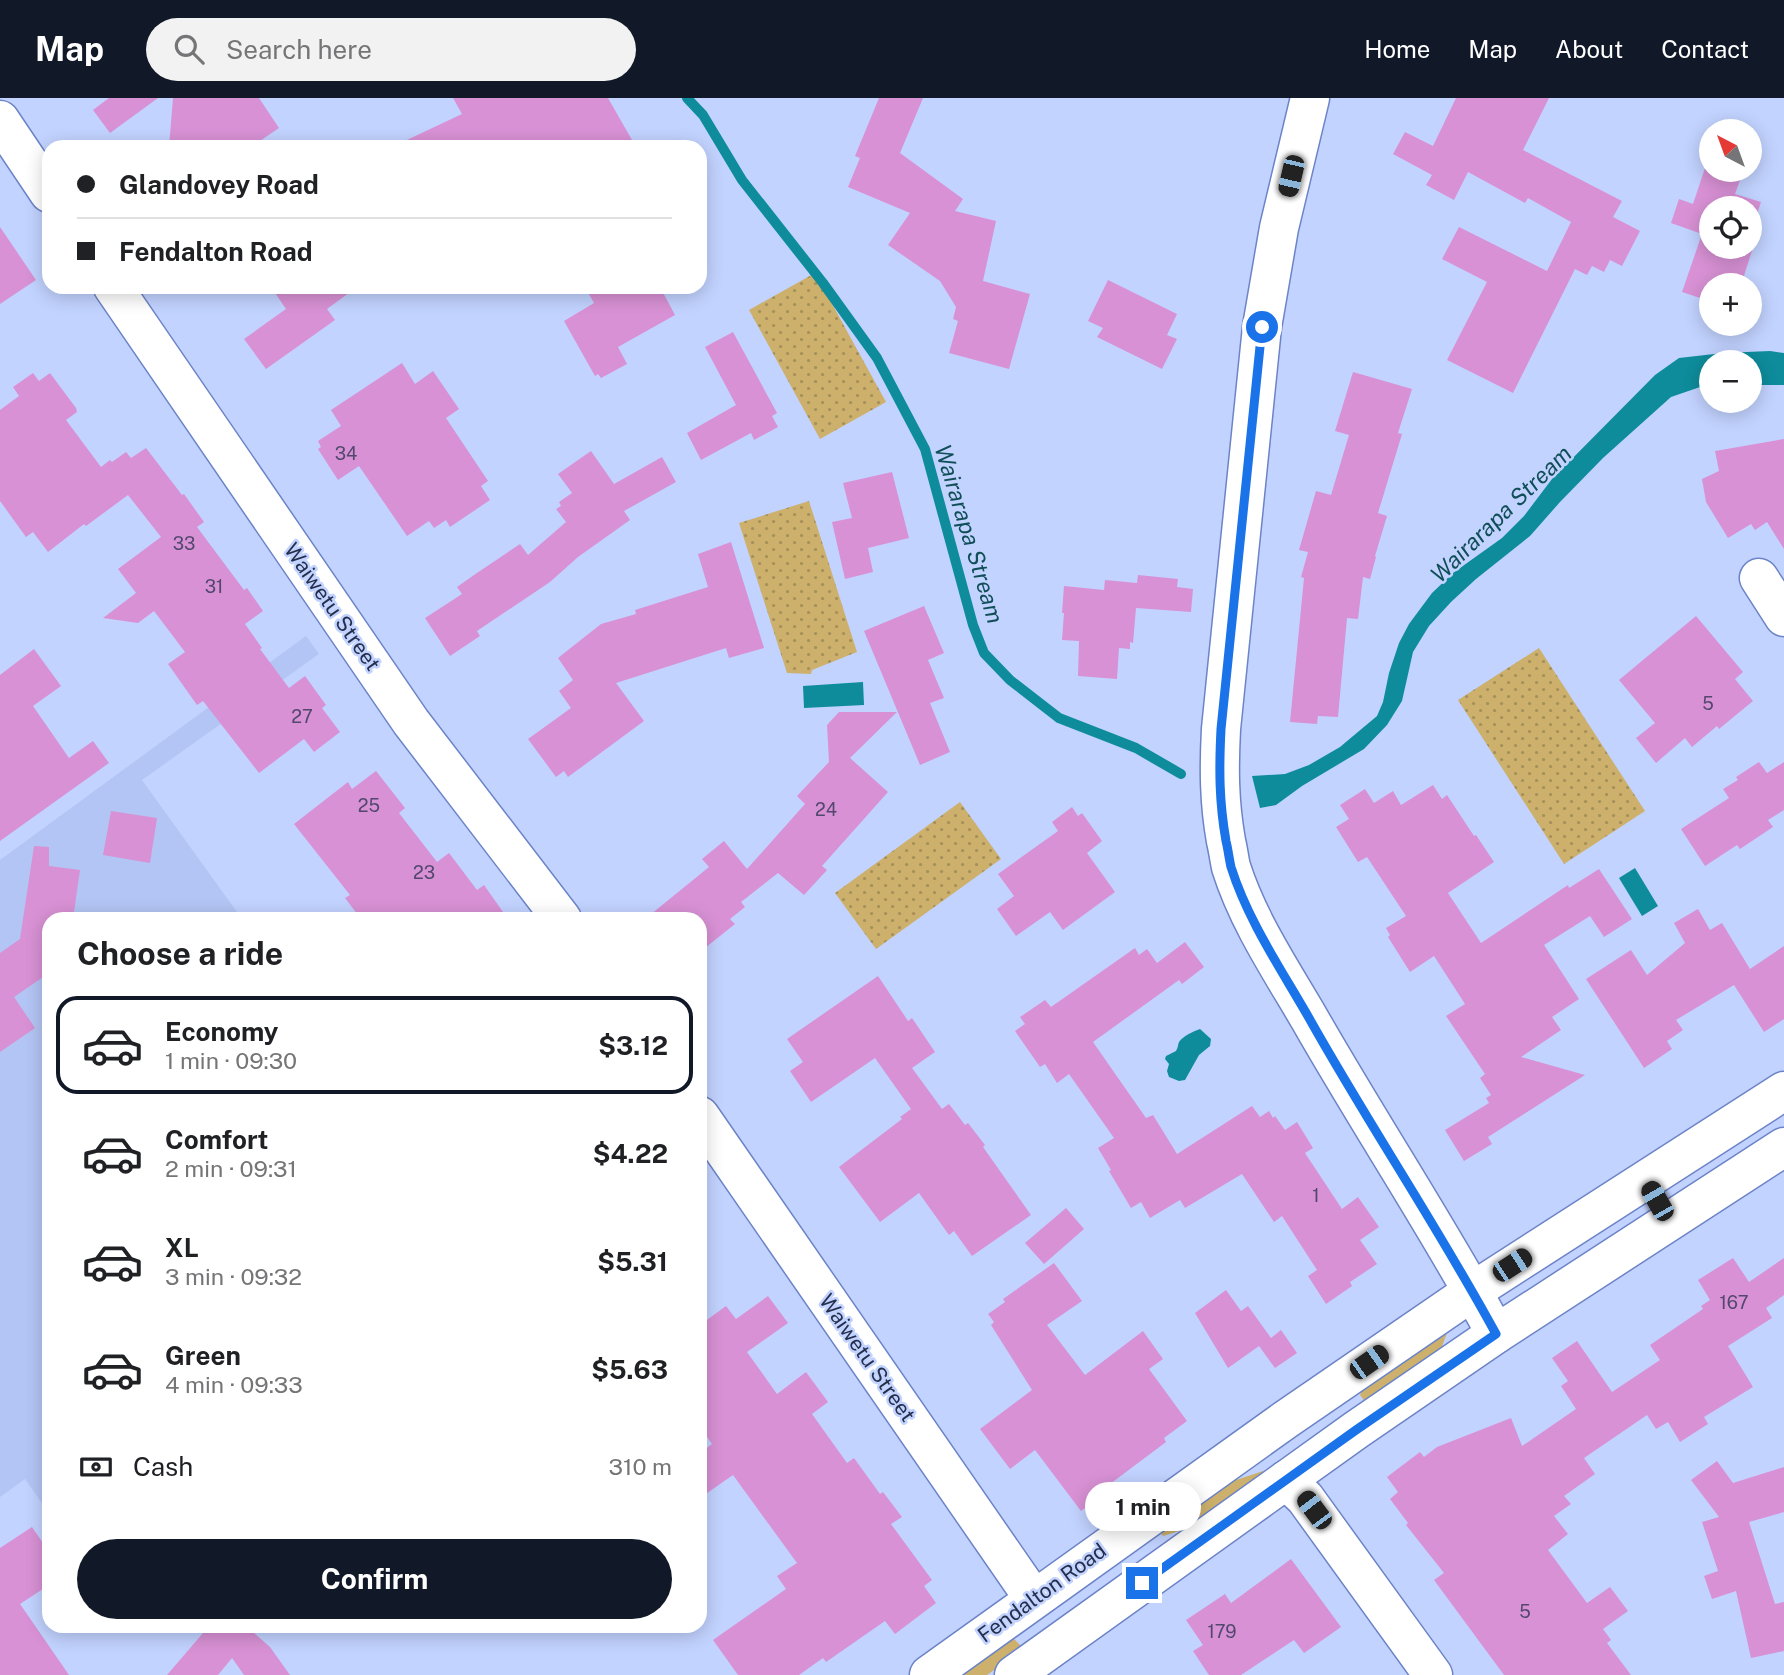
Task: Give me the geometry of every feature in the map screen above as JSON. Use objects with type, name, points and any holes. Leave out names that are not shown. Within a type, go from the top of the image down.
[{"type":"street","points":[[1310,98],[1279,228],[1262,327],[1221,729],[1221,816],[1231,866],[1267,947],[1349,1089],[1473,1291],[1496,1334]]},
{"type":"street","points":[[0,120],[42,183]]},
{"type":"street","name":"Waiwetu Street","points":[[118,294],[411,722],[557,912]]},
{"type":"street","points":[[1759,578],[1784,617]]},
{"type":"street","name":"Fendalton Road","points":[[929,1675],[1245,1449],[1473,1291],[1784,1091]]},
{"type":"street","name":"Waiwetu Street","points":[[707,1126],[1034,1599]]},
{"type":"street","points":[[1014,1675],[1356,1430],[1496,1334],[1784,1147]]},
{"type":"street","points":[[1645,1180],[1669,1222]]},
{"type":"street","points":[[1245,1449],[1282,1447],[1339,1410],[1354,1413],[1356,1430]]},
{"type":"street","points":[[1286,1480],[1305,1498],[1433,1675]]},
{"type":"street","points":[[1034,1599],[1043,1612],[1054,1614],[1135,1561],[1184,1553]]},
{"type":"shaded area","points":[[815,273],[886,402],[820,439],[749,310]]},
{"type":"shaded area","name":"Wairarapa Stream","points":[[1762,351],[1784,353],[1784,385],[1762,385]]},
{"type":"shaded area","name":"Wairarapa Stream","points":[[1699,356],[1699,387],[1671,397],[1603,458],[1530,536],[1451,602],[1429,626],[1413,652],[1402,701],[1387,725],[1364,749],[1276,805],[1260,808],[1252,776],[1285,774],[1309,765],[1340,747],[1377,716],[1399,643],[1409,624],[1432,593],[1453,573],[1502,538],[1524,516],[1552,479],[1655,375],[1679,358]]},
{"type":"shaded area","points":[[809,501],[857,652],[812,670],[811,674],[787,673],[739,523]]},
{"type":"shaded area","points":[[306,636],[319,654],[142,780],[237,912],[42,912],[42,1503],[25,1479],[0,1497],[0,860]]},
{"type":"shaded area","points":[[1539,648],[1645,811],[1564,864],[1458,700]]},
{"type":"shaded area","points":[[863,682],[864,705],[804,708],[803,686]]},
{"type":"shaded area","points":[[960,802],[1001,859],[876,949],[835,893]]},
{"type":"shaded area","points":[[1635,868],[1658,906],[1642,916],[1619,878]]},
{"type":"shaded area","points":[[1200,1029],[1211,1039],[1210,1046],[1199,1055],[1185,1080],[1169,1077],[1166,1056],[1176,1051],[1183,1038]]},
{"type":"shaded area","points":[[1444,1332],[1447,1333],[1441,1349],[1366,1403],[1360,1395],[1362,1390]]},
{"type":"shaded area","points":[[1263,1471],[1265,1474],[1186,1529],[1163,1536],[1159,1531],[1230,1482]]},
{"type":"shaded area","points":[[1012,1637],[1024,1649],[987,1675],[958,1675]]},
{"type":"building","points":[[109,98],[158,98],[110,133],[93,110]]},
{"type":"building","points":[[173,98],[259,98],[279,128],[261,140],[170,140]]},
{"type":"building","points":[[453,98],[608,98],[632,140],[407,140],[462,114]]},
{"type":"building","points":[[879,98],[923,98],[900,153],[963,199],[955,211],[996,221],[983,281],[1030,294],[1009,369],[949,353],[958,321],[953,319],[956,307],[940,281],[888,245],[910,213],[848,187],[860,158],[855,156]]},
{"type":"building","points":[[1456,98],[1549,98],[1523,150],[1622,201],[1613,217],[1640,231],[1622,266],[1610,260],[1604,272],[1592,266],[1587,275],[1575,269],[1513,393],[1447,360],[1487,282],[1442,259],[1459,227],[1547,271],[1571,222],[1528,198],[1525,203],[1468,172],[1454,200],[1426,185],[1432,175],[1393,154],[1405,132],[1433,146]]},
{"type":"building","points":[[1700,182],[1739,182],[1735,194],[1742,196],[1699,196],[1699,233],[1671,223],[1679,199],[1693,204]]},
{"type":"building","points":[[0,227],[36,280],[0,304]]},
{"type":"building","points":[[1699,243],[1699,259],[1749,259],[1745,273],[1699,273],[1699,298],[1682,292]]},
{"type":"building","points":[[1108,280],[1177,314],[1167,335],[1177,339],[1162,369],[1097,337],[1103,328],[1088,321]]},
{"type":"building","points":[[276,294],[347,294],[327,309],[335,320],[266,369],[244,339],[286,309]]},
{"type":"building","points":[[589,294],[664,294],[675,315],[618,347],[627,364],[601,378],[598,374],[595,376],[564,321],[594,303]]},
{"type":"building","points":[[733,332],[777,413],[772,416],[778,427],[754,440],[751,433],[701,460],[687,433],[736,405],[705,347]]},
{"type":"building","points":[[402,363],[415,384],[433,371],[459,409],[446,418],[488,481],[481,486],[490,500],[450,527],[446,520],[434,528],[429,521],[407,536],[359,466],[338,480],[318,449],[321,447],[318,441],[341,426],[331,410]]},
{"type":"building","points":[[1353,372],[1412,389],[1398,433],[1402,434],[1378,513],[1387,516],[1370,579],[1363,577],[1358,619],[1347,618],[1338,717],[1318,716],[1317,724],[1290,722],[1304,578],[1301,577],[1308,552],[1299,550],[1316,491],[1331,495],[1349,435],[1335,431]]},
{"type":"building","points":[[33,373],[39,381],[50,373],[76,408],[77,412],[66,420],[101,467],[126,452],[131,458],[146,448],[204,522],[197,527],[263,611],[245,624],[262,648],[260,649],[289,688],[305,676],[326,705],[322,708],[340,732],[314,752],[304,739],[259,773],[203,701],[197,705],[168,664],[185,652],[154,611],[138,623],[103,618],[136,593],[118,569],[161,537],[128,495],[48,552],[33,532],[26,537],[0,501],[0,410],[19,396],[13,387]]},
{"type":"building","points":[[1784,439],[1784,549],[1767,522],[1755,530],[1751,524],[1728,538],[1706,502],[1702,479],[1719,471],[1715,451]]},
{"type":"building","points":[[591,451],[614,484],[662,457],[676,482],[624,511],[630,520],[578,557],[550,582],[477,631],[480,636],[450,656],[425,618],[462,594],[457,587],[474,575],[520,544],[528,555],[566,522],[556,509],[561,506],[559,502],[572,493],[558,474]]},
{"type":"building","points":[[892,472],[909,538],[868,548],[873,572],[845,579],[832,522],[852,518],[843,483]]},
{"type":"building","points":[[731,542],[764,648],[729,658],[726,648],[616,683],[644,721],[568,777],[564,771],[556,777],[528,739],[571,708],[559,691],[573,680],[558,658],[601,624],[636,614],[635,610],[708,587],[698,554]]},
{"type":"building","points":[[1138,575],[1178,579],[1177,587],[1193,589],[1191,612],[1136,608],[1133,643],[1130,642],[1130,649],[1119,648],[1117,679],[1078,676],[1079,641],[1062,640],[1064,586],[1104,590],[1105,580],[1137,583]]},
{"type":"building","points":[[924,606],[944,653],[928,660],[944,698],[930,703],[950,752],[920,765],[864,631]]},
{"type":"building","points":[[1696,616],[1743,672],[1735,679],[1753,701],[1692,747],[1685,738],[1656,763],[1636,738],[1655,723],[1619,680]]},
{"type":"building","points":[[34,649],[61,686],[33,706],[69,758],[93,741],[109,763],[0,841],[0,675]]},
{"type":"building","points":[[839,712],[897,712],[850,758],[888,792],[822,866],[827,870],[804,895],[778,873],[741,902],[745,907],[730,919],[735,924],[707,946],[707,912],[654,912],[709,867],[702,859],[724,841],[747,869],[805,804],[797,796],[829,762],[827,725]]},
{"type":"building","points":[[1759,762],[1767,773],[1784,762],[1784,810],[1768,820],[1773,827],[1740,849],[1737,845],[1705,866],[1681,829],[1729,798],[1723,789]]},
{"type":"building","points":[[376,771],[405,808],[399,813],[437,862],[449,853],[477,890],[484,885],[503,912],[356,912],[345,898],[350,895],[294,824],[348,782],[352,789]]},
{"type":"building","points":[[1433,785],[1442,799],[1447,795],[1494,862],[1448,893],[1481,943],[1568,885],[1569,888],[1599,869],[1632,919],[1604,937],[1590,916],[1544,945],[1579,999],[1552,1017],[1561,1030],[1521,1057],[1585,1075],[1488,1137],[1492,1144],[1464,1161],[1445,1130],[1489,1103],[1486,1098],[1491,1095],[1480,1078],[1485,1074],[1446,1016],[1465,1004],[1434,956],[1410,972],[1388,937],[1390,935],[1386,928],[1406,916],[1367,857],[1358,862],[1336,827],[1349,819],[1340,805],[1365,789],[1374,803],[1393,791],[1401,805]]},
{"type":"building","points":[[1072,807],[1078,816],[1082,813],[1102,841],[1087,853],[1115,892],[1063,930],[1050,912],[1016,936],[997,909],[1014,896],[998,874],[1058,831],[1052,822]]},
{"type":"building","points":[[111,811],[157,818],[150,863],[103,855]]},
{"type":"building","points":[[34,846],[49,847],[49,866],[80,870],[74,912],[42,912],[42,978],[14,997],[35,1028],[0,1052],[0,953],[20,939]]},
{"type":"building","points":[[1698,909],[1710,930],[1722,923],[1750,969],[1784,946],[1784,1019],[1764,1032],[1734,985],[1676,1020],[1683,1030],[1667,1041],[1672,1049],[1644,1068],[1586,979],[1631,950],[1647,975],[1685,943],[1674,923]]},
{"type":"building","points":[[1185,942],[1204,967],[1182,984],[1179,980],[1093,1042],[1146,1118],[1153,1115],[1177,1154],[1252,1106],[1260,1117],[1269,1111],[1285,1130],[1297,1122],[1313,1148],[1305,1153],[1342,1209],[1358,1197],[1379,1227],[1360,1240],[1377,1264],[1350,1282],[1352,1286],[1326,1304],[1308,1276],[1317,1270],[1282,1216],[1274,1222],[1242,1174],[1185,1208],[1180,1200],[1150,1218],[1141,1202],[1131,1208],[1098,1148],[1114,1138],[1069,1074],[1057,1083],[1045,1064],[1040,1067],[1015,1031],[1025,1024],[1020,1017],[1045,1000],[1051,1007],[1135,948],[1139,955],[1147,949],[1157,963]]},
{"type":"building","points":[[878,976],[908,1021],[912,1018],[935,1052],[912,1068],[942,1109],[949,1104],[965,1125],[968,1123],[1031,1215],[972,1256],[954,1231],[949,1235],[919,1193],[880,1222],[839,1167],[902,1119],[900,1117],[911,1109],[875,1058],[811,1102],[790,1071],[803,1062],[787,1039]]},
{"type":"building","points":[[1066,1208],[1084,1229],[1044,1264],[1025,1243]]},
{"type":"building","points":[[1733,1258],[1749,1282],[1784,1258],[1784,1295],[1766,1308],[1772,1318],[1728,1346],[1753,1387],[1704,1417],[1708,1424],[1680,1442],[1668,1422],[1656,1429],[1647,1415],[1584,1458],[1595,1474],[1564,1496],[1571,1504],[1554,1516],[1568,1534],[1548,1550],[1587,1603],[1610,1587],[1628,1611],[1603,1629],[1611,1640],[1607,1643],[1631,1675],[1504,1675],[1434,1580],[1444,1573],[1406,1525],[1408,1523],[1390,1499],[1398,1492],[1387,1477],[1420,1452],[1424,1457],[1437,1447],[1511,1418],[1522,1446],[1576,1409],[1561,1386],[1568,1381],[1552,1358],[1577,1341],[1612,1392],[1660,1360],[1650,1345],[1703,1309],[1701,1306],[1710,1300],[1698,1280]]},
{"type":"building","points":[[1054,1263],[1082,1301],[1047,1325],[1085,1375],[1143,1331],[1163,1359],[1149,1369],[1187,1421],[1164,1438],[1166,1442],[1110,1484],[1113,1487],[1081,1511],[1035,1450],[1010,1469],[980,1429],[1032,1390],[991,1325],[994,1322],[988,1314],[1005,1302],[1003,1299]]},
{"type":"building","points":[[1226,1290],[1241,1311],[1248,1306],[1271,1338],[1281,1330],[1297,1353],[1275,1368],[1259,1346],[1228,1368],[1195,1313]]},
{"type":"building","points":[[768,1296],[788,1323],[747,1352],[777,1394],[806,1372],[828,1402],[812,1414],[847,1463],[854,1458],[880,1494],[883,1492],[902,1517],[891,1524],[932,1580],[924,1586],[936,1603],[895,1634],[885,1621],[826,1662],[823,1658],[799,1675],[738,1675],[713,1640],[786,1589],[777,1576],[797,1563],[733,1475],[707,1493],[707,1448],[712,1444],[707,1437],[707,1320],[726,1306],[736,1319]]},
{"type":"building","points":[[1717,1461],[1733,1483],[1784,1467],[1784,1512],[1749,1522],[1775,1604],[1784,1602],[1784,1651],[1751,1658],[1736,1591],[1712,1599],[1704,1576],[1718,1571],[1702,1522],[1719,1517],[1691,1480]]},
{"type":"building","points":[[32,1527],[42,1542],[42,1590],[20,1604],[69,1675],[0,1675],[0,1548]]},
{"type":"building","points":[[1291,1559],[1341,1627],[1304,1653],[1294,1640],[1241,1675],[1209,1675],[1193,1651],[1203,1645],[1186,1620],[1225,1594],[1231,1603]]},
{"type":"building","points":[[203,1633],[254,1633],[270,1647],[290,1675],[244,1675],[232,1658],[218,1675],[167,1675]]},
{"type":"waterway","name":"Wairarapa Stream","points":[[687,98],[703,115],[742,180],[823,283],[877,358],[925,449],[973,625],[984,653],[1010,680],[1059,718],[1136,748],[1181,774]]},
{"type":"route","points":[[1142,1583],[1496,1334],[1473,1291],[1349,1089],[1267,947],[1231,866],[1221,816],[1221,729],[1262,327]]}]
